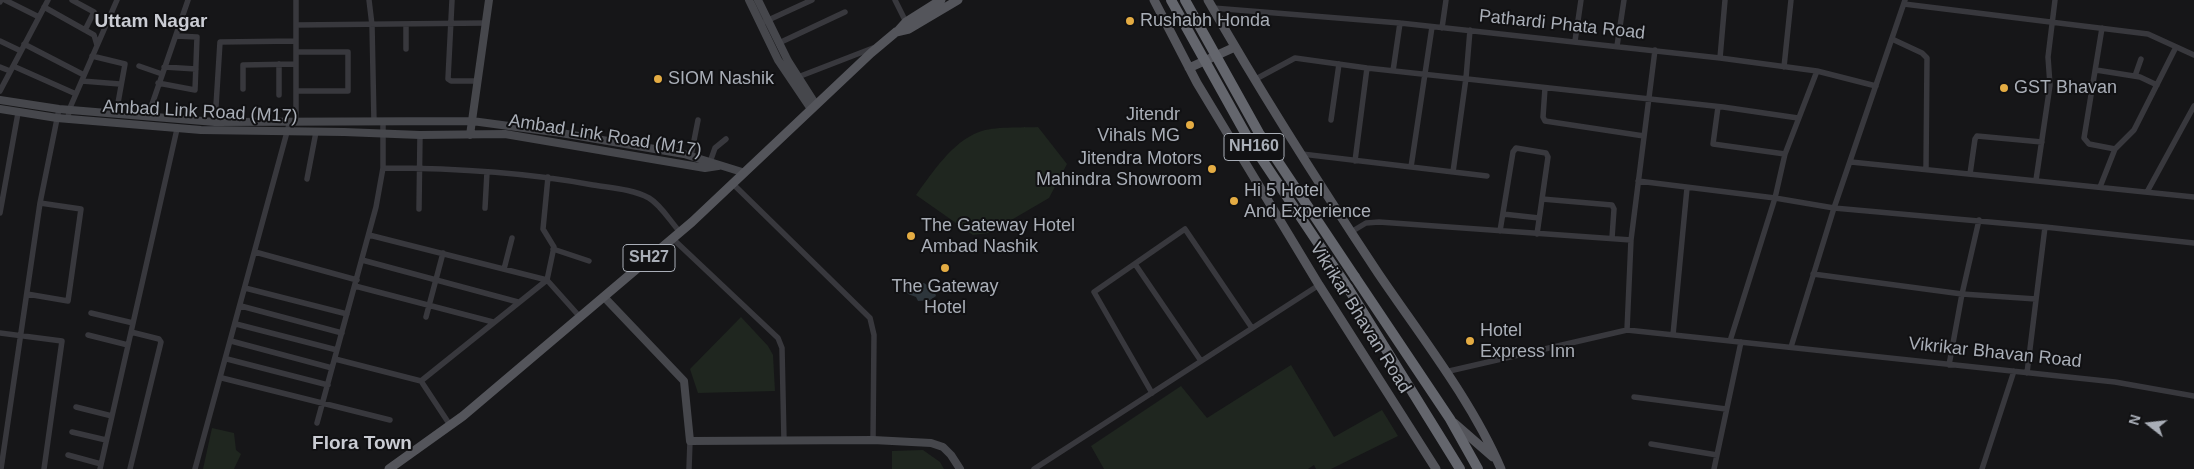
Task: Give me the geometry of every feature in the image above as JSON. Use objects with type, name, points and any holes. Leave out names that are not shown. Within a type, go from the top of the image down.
[{"type":"highway","name":"NH160","points":[[1171,0],[1249,140],[1348,288],[1460,469]]},
{"type":"highway","name":"NH160","points":[[1185,0],[1259,133],[1450,419],[1478,469]]},
{"type":"main road","points":[[470,135],[490,0]]},
{"type":"main road","points":[[749,0],[779,42],[813,107]]},
{"type":"main road","points":[[758,0],[778,60],[813,107]]},
{"type":"main road","points":[[896,32],[906,22],[941,0]]},
{"type":"main road","name":"SH27","points":[[388,469],[450,425],[676,235],[742,172],[896,32],[909,29],[958,0]]},
{"type":"main road","name":"Vikrikar Bhavan Road","points":[[1154,0],[1189,68],[1319,286],[1436,469]]},
{"type":"main road","points":[[1210,4],[1254,80],[1351,232],[1467,405],[1500,465]]},
{"type":"main road","points":[[1189,68],[1235,47]]},
{"type":"main road","name":"Ambad Link Road (M17)","points":[[0,100],[59,109],[215,122],[472,121],[561,133],[692,156],[720,166]]},
{"type":"main road","name":"Ambad Link Road (M17)","points":[[0,109],[57,118],[173,129],[420,135],[505,134],[705,168],[720,166]]},
{"type":"main road","points":[[170,119],[173,129]]},
{"type":"main road","points":[[720,166],[742,172]]},
{"type":"main road","points":[[604,296],[684,381],[690,441],[873,440],[931,443],[943,447],[951,454],[960,469]]},
{"type":"main road","points":[[1450,419],[1500,465]]},
{"type":"street","points":[[5,0],[16,2],[39,17]]},
{"type":"street","points":[[0,91],[48,0]]},
{"type":"street","points":[[72,0],[94,12],[85,30]]},
{"type":"street","points":[[68,119],[69,110],[117,0]]},
{"type":"street","points":[[148,116],[188,0]]},
{"type":"street","points":[[196,469],[287,131],[293,121],[296,91],[296,0]]},
{"type":"street","points":[[369,0],[372,25],[374,122]]},
{"type":"street","points":[[452,0],[448,79],[451,81],[478,81]]},
{"type":"street","points":[[764,22],[812,0]]},
{"type":"street","points":[[895,0],[906,22]]},
{"type":"street","points":[[1442,28],[1446,0]]},
{"type":"street","points":[[1575,42],[1581,0]]},
{"type":"street","points":[[1617,46],[1624,0]]},
{"type":"street","points":[[1720,58],[1725,0]]},
{"type":"street","points":[[1784,67],[1790,0]]},
{"type":"street","points":[[2036,180],[2050,85],[2048,57],[2055,0]]},
{"type":"street","points":[[1791,347],[1834,208],[1905,2],[2148,34],[2194,55]]},
{"type":"street","name":"Pathardi Phata Road","points":[[1210,4],[1470,30],[1720,58],[1817,71],[1876,86]]},
{"type":"street","points":[[44,7],[94,34],[97,45]]},
{"type":"street","points":[[779,42],[844,12]]},
{"type":"street","points":[[296,25],[486,23]]},
{"type":"street","points":[[1393,71],[1400,23]]},
{"type":"street","points":[[406,24],[406,49]]},
{"type":"street","points":[[1411,167],[1432,27]]},
{"type":"street","points":[[2102,28],[2085,141],[2090,144],[2115,149]]},
{"type":"street","points":[[1453,172],[1466,78],[1470,30]]},
{"type":"street","points":[[158,83],[195,90],[197,37],[176,36]]},
{"type":"street","points":[[1892,39],[1927,58],[1926,169]]},
{"type":"street","points":[[215,122],[220,42],[296,41]]},
{"type":"street","points":[[0,42],[21,51]]},
{"type":"street","points":[[24,44],[83,78],[120,84]]},
{"type":"street","points":[[798,77],[880,46]]},
{"type":"street","points":[[2100,187],[2115,149],[2134,130],[2176,47]]},
{"type":"street","points":[[1627,330],[1631,240],[1655,50]]},
{"type":"street","points":[[296,52],[348,52],[348,91],[296,91]]},
{"type":"street","points":[[92,56],[125,64],[116,114]]},
{"type":"street","points":[[1254,80],[1295,58],[1393,71],[1718,106],[1798,118]]},
{"type":"street","points":[[2135,76],[2141,59]]},
{"type":"street","points":[[278,95],[279,64]]},
{"type":"street","points":[[243,89],[243,65],[296,64]]},
{"type":"street","points":[[1331,120],[1339,64]]},
{"type":"street","points":[[139,66],[162,74]]},
{"type":"street","points":[[0,67],[12,69],[76,94]]},
{"type":"street","points":[[164,68],[196,69]]},
{"type":"street","points":[[1356,161],[1367,68]]},
{"type":"street","points":[[2096,70],[2135,76],[2157,85]]},
{"type":"street","points":[[1730,341],[1774,198],[1785,154],[1817,71]]},
{"type":"street","points":[[1545,88],[1543,117],[1545,122],[1644,136]]},
{"type":"street","points":[[1718,106],[1713,144],[1785,154]]},
{"type":"street","points":[[2147,192],[2194,106]]},
{"type":"street","points":[[1,469],[40,203],[59,109]]},
{"type":"street","points":[[0,213],[2,188],[18,112]]},
{"type":"street","points":[[692,156],[698,120]]},
{"type":"street","points":[[317,423],[369,235],[384,168],[383,122]]},
{"type":"street","points":[[68,455],[100,466],[133,323],[173,129]]},
{"type":"street","points":[[306,179],[316,132]]},
{"type":"street","points":[[419,209],[420,135]]},
{"type":"street","points":[[1970,174],[1977,136],[2042,142]]},
{"type":"street","points":[[710,162],[715,148],[726,139]]},
{"type":"street","points":[[1500,231],[1513,152],[1516,148],[1547,155],[1537,234]]},
{"type":"street","points":[[1302,154],[1487,176]]},
{"type":"street","points":[[1851,162],[2194,198]]},
{"type":"street","points":[[384,168],[420,168],[548,177],[622,190],[647,198],[653,202],[676,235],[778,338],[782,348],[784,441]]},
{"type":"street","points":[[485,208],[487,172]]},
{"type":"street","points":[[421,381],[547,280],[554,244],[543,229],[548,177]]},
{"type":"street","points":[[1638,181],[1774,198],[1834,208],[1978,220],[2194,243]]},
{"type":"street","points":[[732,183],[870,318],[874,335],[873,440]]},
{"type":"street","points":[[1673,335],[1688,188]]},
{"type":"street","points":[[1542,199],[1612,204],[1614,209],[1612,238]]},
{"type":"street","points":[[27,294],[68,301],[81,209],[40,203]]},
{"type":"street","points":[[1503,214],[1539,218]]},
{"type":"street","points":[[1949,365],[1978,220]]},
{"type":"street","points":[[1351,232],[1366,223],[1379,222],[1631,240]]},
{"type":"street","points":[[2027,373],[2045,227]]},
{"type":"street","points":[[1152,392],[1094,292],[1185,229],[1252,328]]},
{"type":"street","points":[[369,235],[547,280],[580,316]]},
{"type":"street","points":[[504,269],[512,238]]},
{"type":"street","points":[[553,250],[589,261]]},
{"type":"street","points":[[255,252],[429,305],[493,322]]},
{"type":"street","points":[[426,317],[443,253]]},
{"type":"street","points":[[362,260],[518,302]]},
{"type":"street","points":[[1134,264],[1201,362]]},
{"type":"street","points":[[1813,274],[1962,294],[2036,299]]},
{"type":"street","points":[[1034,469],[1319,286]]},
{"type":"street","points":[[246,288],[347,314]]},
{"type":"street","points":[[241,306],[342,332]]},
{"type":"street","points":[[91,313],[133,323]]},
{"type":"street","points":[[236,324],[337,350]]},
{"type":"street","name":"Vikrikar Bhavan Road","points":[[1445,372],[1627,330],[2115,382],[2194,396]]},
{"type":"street","points":[[130,469],[161,342],[159,339],[131,332]]},
{"type":"street","points":[[0,333],[62,341],[44,469]]},
{"type":"street","points":[[88,335],[128,345]]},
{"type":"street","points":[[231,341],[332,368]]},
{"type":"street","points":[[1714,469],[1741,342]]},
{"type":"street","points":[[226,359],[328,385]]},
{"type":"street","points":[[335,359],[421,381],[450,425]]},
{"type":"street","points":[[1982,469],[2014,371]]},
{"type":"street","points":[[222,378],[390,420]]},
{"type":"street","points":[[1634,397],[1726,409]]},
{"type":"street","points":[[76,407],[112,416]]},
{"type":"street","points":[[72,432],[106,440]]},
{"type":"street","points":[[689,469],[690,441]]},
{"type":"street","points":[[1651,444],[1717,455]]},
{"type":"shaded area","points":[[1038,127],[1067,164],[1049,198],[989,233],[973,235],[916,195],[952,150],[969,137],[985,130]]},
{"type":"shaded area","points":[[912,282],[924,283],[934,290],[936,296],[930,300],[918,301],[916,297],[908,294],[905,286]]},
{"type":"shaded area","points":[[741,317],[768,346],[773,355],[775,391],[698,393],[690,369]]},
{"type":"shaded area","points":[[1291,365],[1334,437],[1382,410],[1398,436],[1331,469],[1316,469],[1314,465],[1308,469],[1104,469],[1091,446],[1181,386],[1207,418]]},
{"type":"shaded area","points":[[212,428],[234,433],[236,450],[241,454],[234,469],[203,469]]},
{"type":"shaded area","points":[[923,450],[940,462],[944,469],[892,469],[892,451]]},
{"type":"place","name":"Rushabh Honda","points":[[1130,21]]},
{"type":"place","name":"SIOM Nashik","points":[[658,79]]},
{"type":"place","name":"GST Bhavan","points":[[2004,88]]},
{"type":"place","name":"Jitendr Vihals MG","points":[[1190,125]]},
{"type":"place","name":"Jitendra Motors Mahindra Showroom","points":[[1212,169]]},
{"type":"place","name":"Hi 5 Hotel And Experience","points":[[1234,201]]},
{"type":"place","name":"The Gateway Hotel Ambad Nashik","points":[[911,236]]},
{"type":"place","name":"The Gateway Hotel","points":[[945,268]]},
{"type":"place","name":"Hotel Express Inn","points":[[1470,341]]},
{"type":"district","name":"Uttam Nagar","points":[[151,22]]},
{"type":"district","name":"Flora Town","points":[[362,444]]}]
